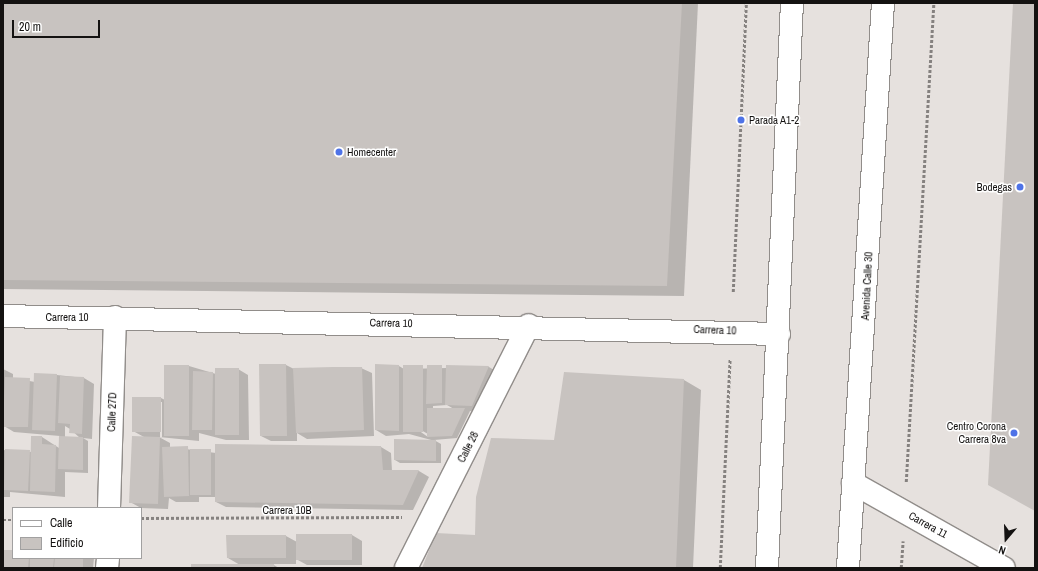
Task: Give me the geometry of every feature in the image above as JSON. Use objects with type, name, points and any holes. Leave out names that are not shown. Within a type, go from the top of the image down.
[{"type":"main road","points":[[767,568],[779,334],[792,3]]},
{"type":"main road","name":"Avenida Calle 30","points":[[848,568],[883,3]]},
{"type":"main road","name":"Carrera 10","points":[[3,316],[529,325],[779,334]]},
{"type":"main road","name":"Calle 27D","points":[[109,507],[115,317]]},
{"type":"main road","name":"Calle 28","points":[[406,568],[529,325]]},
{"type":"main road","name":"Carrera 11","points":[[853,483],[1004,568]]},
{"type":"path","points":[[733,292],[746,3]]},
{"type":"path","points":[[906,489],[934,3]]},
{"type":"path","points":[[720,568],[730,356]]},
{"type":"path","name":"Carrera 10B","points":[[142,518],[433,517]]},
{"type":"path","points":[[901,568],[903,537]]},
{"type":"building","name":"Homecenter","points":[[3,3],[682,3],[667,286],[3,280]]},
{"type":"building","name":"Bodegas","points":[[1013,3],[1035,3],[1035,511],[988,485]]},
{"type":"building","points":[[259,364],[286,364],[287,436],[260,436]]},
{"type":"building","points":[[375,364],[399,365],[399,431],[375,430]]},
{"type":"building","points":[[164,365],[189,365],[189,436],[164,436]]},
{"type":"building","points":[[403,365],[423,365],[423,432],[403,432]]},
{"type":"building","points":[[427,365],[442,365],[442,403],[426,404]]},
{"type":"building","points":[[446,365],[489,366],[472,406],[445,405]]},
{"type":"building","points":[[362,367],[364,430],[296,433],[293,368]]},
{"type":"building","points":[[215,368],[239,368],[239,435],[215,435]]},
{"type":"building","points":[[193,371],[213,372],[212,430],[192,430]]},
{"type":"building","points":[[564,372],[684,379],[676,568],[422,568],[436,533],[475,535],[476,497],[491,438],[554,440]]},
{"type":"building","points":[[34,373],[57,374],[55,431],[32,430]]},
{"type":"building","points":[[60,376],[84,377],[82,434],[69,433],[70,424],[58,423]]},
{"type":"building","points":[[5,377],[30,378],[28,427],[3,427]]},
{"type":"building","points":[[132,397],[161,397],[161,432],[132,432]]},
{"type":"building","points":[[427,408],[465,408],[452,436],[427,437]]},
{"type":"building","points":[[31,436],[42,436],[42,444],[56,445],[55,492],[30,491]]},
{"type":"building","points":[[59,436],[83,437],[83,470],[58,469]]},
{"type":"building","points":[[132,436],[160,437],[158,504],[129,503]]},
{"type":"building","points":[[394,439],[436,440],[436,461],[394,460]]},
{"type":"building","points":[[215,444],[381,446],[383,470],[419,470],[403,505],[215,502]]},
{"type":"building","points":[[188,446],[189,496],[164,497],[162,447]]},
{"type":"building","points":[[5,449],[30,450],[28,491],[4,490]]},
{"type":"building","points":[[190,449],[211,449],[211,495],[190,495]]},
{"type":"building","points":[[296,534],[352,534],[352,560],[296,560]]},
{"type":"building","points":[[226,535],[286,535],[286,558],[227,558]]},
{"type":"building","points":[[3,550],[12,550],[12,559],[29,559],[28,568],[3,568]]},
{"type":"building","points":[[30,559],[54,559],[53,568],[30,568]]},
{"type":"building","points":[[55,559],[83,559],[83,568],[54,568]]},
{"type":"building","points":[[191,564],[274,564],[274,568],[191,568]]},
{"type":"place","name":"Parada A1-2","points":[[741,120]]},
{"type":"place","name":"Homecenter","points":[[339,152]]},
{"type":"place","name":"Bodegas","points":[[1020,187]]},
{"type":"place","name":"Centro Corona Carrera 8va","points":[[1014,433]]}]
